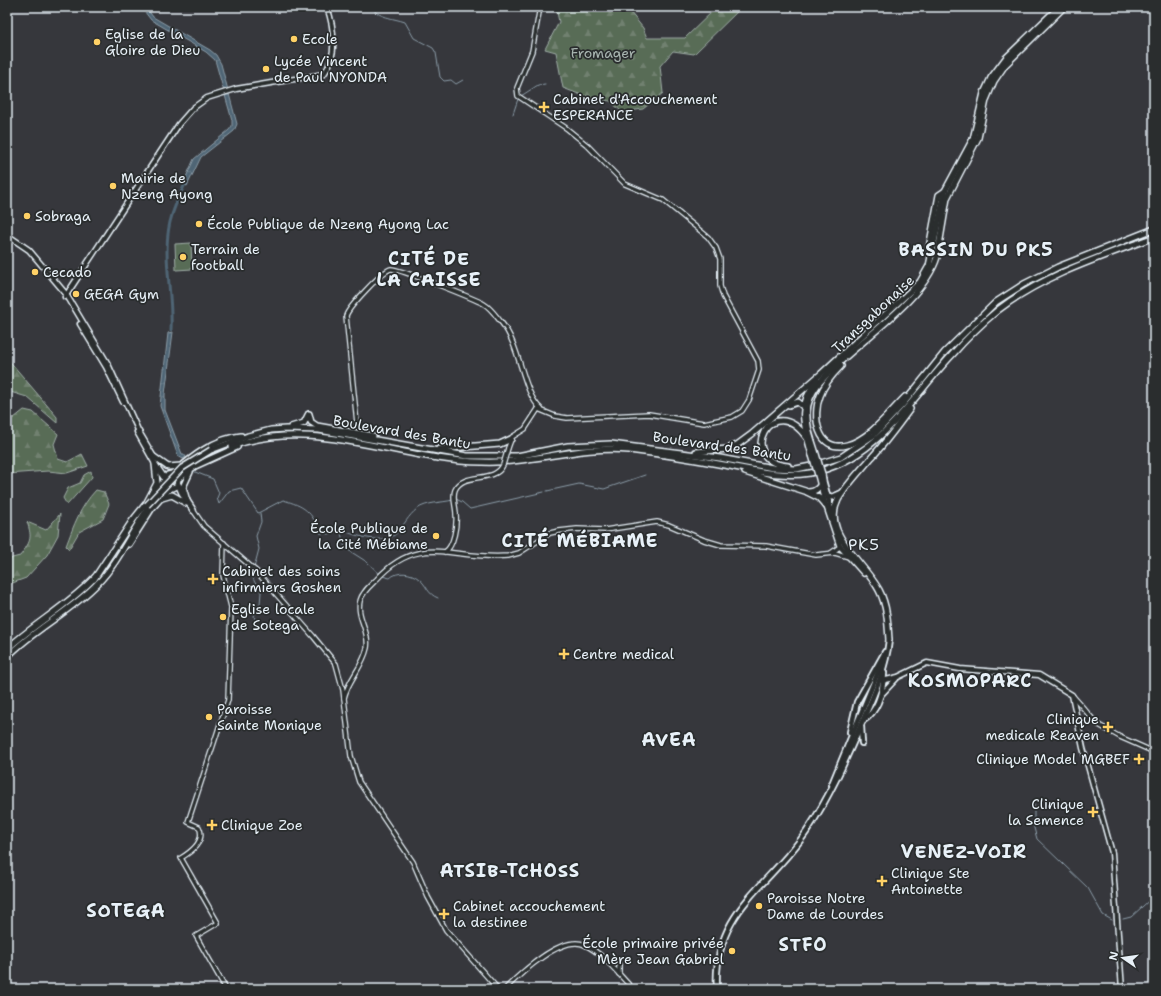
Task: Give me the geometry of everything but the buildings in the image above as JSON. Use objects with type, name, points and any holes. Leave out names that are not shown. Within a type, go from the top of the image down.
[{"type":"highway","name":"Transgabonaise","points":[[814,454],[807,438],[803,421],[804,406],[810,389],[822,373],[912,290],[926,273],[931,257],[945,191],[973,139],[984,92],[995,71],[1059,7]]},
{"type":"highway","name":"Transgabonaise","points":[[814,454],[808,427],[807,409],[813,392],[824,377],[906,302],[926,281],[937,257],[947,198],[978,138],[986,100],[991,87],[1005,66],[1064,7]]},
{"type":"highway","name":"Boulevard des Bantu","points":[[212,452],[248,436],[271,430],[286,429],[319,430],[381,440],[461,456],[500,457],[526,455],[577,445],[611,444],[691,454],[779,469],[811,466],[841,457],[864,443],[903,404],[945,352],[972,324],[1007,295],[1024,284],[1058,267],[1154,229]]},
{"type":"highway","name":"Boulevard des Bantu","points":[[212,452],[235,444],[260,438],[308,435],[441,458],[480,462],[501,463],[569,452],[611,450],[703,461],[782,475],[796,475],[825,470],[846,462],[871,446],[916,398],[950,356],[999,309],[1028,290],[1061,273],[1154,237]]},
{"type":"highway","points":[[849,354],[826,384],[817,404],[817,426],[820,436],[829,443],[842,446],[858,440],[875,427],[919,384]]},
{"type":"highway","points":[[691,454],[719,451],[737,445],[781,410],[811,381],[822,373]]},
{"type":"highway","points":[[888,640],[888,617],[880,591],[871,576],[843,545],[833,516],[842,493],[885,442],[916,398]]},
{"type":"highway","points":[[781,410],[796,402],[804,406],[808,427]]},
{"type":"highway","points":[[286,429],[302,424],[309,414],[311,422],[317,426],[367,435],[381,440]]},
{"type":"highway","points":[[807,438],[796,424],[779,420],[771,423],[764,430],[761,438],[761,445],[766,456],[776,464],[811,466]]},
{"type":"highway","points":[[7,649],[94,579],[109,561],[168,477],[201,452],[222,441],[231,438],[248,436]]},
{"type":"highway","points":[[7,657],[21,644],[78,601],[98,583],[127,547],[157,502],[194,466],[226,451],[260,438]]},
{"type":"highway","points":[[420,448],[450,450],[503,444],[511,439]]},
{"type":"highway","points":[[503,444],[507,445],[508,448]]},
{"type":"highway","points":[[147,506],[186,465],[212,452]]},
{"type":"highway","points":[[814,454],[822,482],[822,492],[828,496],[836,496],[842,493]]},
{"type":"highway","points":[[154,457],[161,464],[170,468],[182,466]]},
{"type":"highway","points":[[154,457],[168,477],[172,488],[193,510]]},
{"type":"highway","points":[[703,461],[750,473],[805,491],[819,498],[827,507],[849,557],[867,576],[877,592],[885,618],[888,640]]},
{"type":"highway","points":[[155,464],[168,477],[178,481],[186,502]]},
{"type":"highway","points":[[98,583],[115,561],[147,506],[157,485],[155,464]]},
{"type":"highway","points":[[186,502],[183,490],[184,484],[194,466]]},
{"type":"highway","points":[[805,491],[815,491],[822,482]]},
{"type":"highway","points":[[157,502],[166,496],[172,495],[186,502]]},
{"type":"main road","points":[[65,294],[186,115],[201,101],[229,91],[324,74],[330,62],[333,39],[332,24],[327,7]]},
{"type":"main road","points":[[7,235],[29,250],[65,294],[111,370],[138,430],[154,457]]},
{"type":"main road","points":[[65,294],[106,367],[141,442],[155,464]]},
{"type":"main road","points":[[822,482],[828,496],[833,516]]},
{"type":"main road","points":[[822,492],[827,507]]},
{"type":"main road","points":[[717,989],[717,973],[722,947],[736,913],[760,884],[787,857],[806,832],[830,792],[837,779],[861,720],[888,640]]},
{"type":"main road","points":[[880,696],[888,640]]},
{"type":"main road","points":[[849,742],[856,708],[868,681],[885,652]]},
{"type":"main road","points":[[868,681],[882,681],[898,677],[927,663],[960,669],[1039,675],[1072,695],[1092,785],[1112,853],[1122,989]]},
{"type":"main road","points":[[861,720],[872,712],[880,696],[898,677]]},
{"type":"main road","points":[[830,792],[849,742],[882,681]]},
{"type":"main road","points":[[856,708],[861,720],[862,743]]},
{"type":"main road","points":[[1079,728],[1083,722],[1093,720]]},
{"type":"street","points":[[444,552],[449,549],[452,542],[456,516],[454,492],[457,486],[467,480],[498,472],[503,466],[511,439],[525,429],[538,409],[564,418],[656,414],[704,423],[736,416],[742,411],[749,400],[759,370],[759,363],[723,296],[720,286],[720,258],[710,240],[663,200],[625,184],[587,145],[566,128],[518,96],[517,88],[532,51],[540,7]]},
{"type":"street","points":[[357,424],[346,316],[350,308],[381,275],[385,271],[392,268],[413,274],[487,305],[504,326],[514,342],[535,402],[535,414]]},
{"type":"street","points":[[535,402],[543,411]]},
{"type":"street","points":[[193,510],[204,526],[254,569],[332,659],[339,672],[342,684],[349,748],[359,782],[413,862],[428,897],[446,930],[498,989]]},
{"type":"street","points":[[344,698],[363,660],[367,646],[367,635],[360,611],[360,601],[363,594],[381,575],[408,555],[426,552],[444,552],[508,556],[520,553],[550,533],[564,530],[605,530],[657,522],[669,525],[718,545],[763,545],[816,554],[831,553],[849,557]]},
{"type":"street","points":[[224,542],[223,575],[231,607],[228,700],[188,822],[199,827],[200,836],[193,850],[181,858],[217,922],[196,936],[226,989]]},
{"type":"street","points":[[452,542],[453,551],[456,553]]},
{"type":"street","points":[[831,553],[843,545]]},
{"type":"street","points":[[224,555],[228,550],[233,550]]},
{"type":"street","points":[[342,684],[345,688],[349,686]]},
{"type":"street","points":[[1072,695],[1093,720],[1120,737],[1154,752]]},
{"type":"street","points":[[505,989],[539,959],[571,945],[586,946],[619,974],[633,989]]},
{"type":"street","points":[[610,966],[614,967],[619,964],[619,974]]},
{"type":"green space","name":"Fromager","points":[[556,7],[626,7],[643,28],[647,38],[685,38],[717,7],[742,7],[694,54],[673,51],[660,66],[663,93],[643,109],[622,112],[610,101],[584,96],[563,88],[556,52],[545,49],[559,22]]},
{"type":"green space","name":"Terrain de football","points":[[191,243],[192,269],[176,270],[175,244]]},
{"type":"green space","points":[[7,358],[57,417],[57,423],[27,397],[7,391]]},
{"type":"green space","points":[[24,410],[33,412],[58,434],[54,444],[58,459],[67,462],[82,454],[88,466],[67,473],[48,471],[7,474],[7,418],[14,418]]},
{"type":"green space","points":[[91,471],[92,477],[67,505],[63,498],[68,488],[80,483],[84,475]]},
{"type":"green space","points":[[96,490],[104,492],[109,504],[103,519],[79,532],[69,549],[66,546],[78,516],[90,496]]},
{"type":"green space","points":[[60,514],[58,535],[47,555],[26,578],[7,585],[7,564],[12,558],[20,556],[30,540],[27,522],[46,530]]},
{"type":"green space","points":[[125,539],[122,547],[101,577],[82,596],[7,655],[7,652],[13,645],[94,582],[113,559]]},
{"type":"water","points":[[141,7],[146,7],[153,17],[216,55],[221,64],[237,124],[234,131],[201,157],[187,186],[183,184],[194,159],[229,130],[232,126],[232,120],[215,60],[206,52],[151,20]]},
{"type":"water","points":[[173,332],[165,394],[165,410],[182,454],[186,457],[183,459],[178,456],[160,406],[168,333]]},
{"type":"waterway","points":[[371,7],[382,16],[405,22],[414,38],[433,48],[436,53],[440,77],[444,81],[451,80],[456,84],[463,80]]},
{"type":"waterway","points":[[521,96],[538,85],[545,84]]},
{"type":"waterway","points":[[513,114],[518,99]]},
{"type":"waterway","points":[[171,330],[171,303],[167,262],[168,235],[173,212],[186,182]]},
{"type":"waterway","points":[[195,472],[213,479],[219,493],[217,498],[219,504],[229,491],[241,488],[258,513],[283,500],[302,507],[314,519],[320,533],[329,534],[340,530],[345,548],[367,562],[382,576],[390,578],[400,573],[412,575],[419,579],[429,592],[438,598]]},
{"type":"waterway","points":[[547,491],[579,484],[604,489],[645,475]]},
{"type":"waterway","points":[[456,499],[470,509],[544,492]]},
{"type":"waterway","points":[[341,530],[369,538],[385,539],[397,533],[417,509],[430,504],[453,500]]},
{"type":"waterway","points":[[254,568],[259,549],[256,536],[261,522],[260,513]]},
{"type":"waterway","points":[[253,571],[254,580],[261,592],[260,604],[254,616],[257,625]]},
{"type":"waterway","points":[[1034,805],[1034,828],[1037,839],[1088,888],[1103,915],[1112,920]]},
{"type":"waterway","points":[[1123,919],[1131,917],[1154,896]]},
{"type":"place","name":"Ecole","points":[[294,39]]},
{"type":"place","name":"Eglise de la Gloire de Dieu","points":[[97,42]]},
{"type":"place","name":"Lycée Vincent de Paul NYONDA","points":[[266,69]]},
{"type":"place","name":"Cabinet d'Accouchement ESPERANCE","points":[[544,107]]},
{"type":"place","name":"Mairie de Nzeng Ayong","points":[[113,186]]},
{"type":"place","name":"Sobraga","points":[[27,216]]},
{"type":"place","name":"École Publique de Nzeng Ayong Lac","points":[[199,224]]},
{"type":"place","name":"Terrain de football","points":[[183,257]]},
{"type":"place","name":"Cecado","points":[[35,272]]},
{"type":"place","name":"GEGA Gym","points":[[76,294]]},
{"type":"place","name":"École Publique de la Cité Mébiame","points":[[436,536]]},
{"type":"place","name":"Cabinet des soins infirmiers Goshen","points":[[213,579]]},
{"type":"place","name":"Eglise locale de Sotega","points":[[223,617]]},
{"type":"place","name":"Centre medical","points":[[564,654]]},
{"type":"place","name":"Paroisse Sainte Monique","points":[[209,717]]},
{"type":"place","name":"Clinique medicale Reaven","points":[[1108,727]]},
{"type":"place","name":"Clinique Model MGBEF","points":[[1139,759]]},
{"type":"place","name":"Clinique la Semence","points":[[1093,812]]},
{"type":"place","name":"Clinique Zoe","points":[[212,825]]},
{"type":"place","name":"Clinique Ste Antoinette","points":[[882,881]]},
{"type":"place","name":"Paroisse Notre Dame de Lourdes","points":[[759,906]]},
{"type":"place","name":"Cabinet accouchement la destinee","points":[[444,914]]},
{"type":"place","name":"École primaire privée Mère Jean Gabriel","points":[[732,951]]},
{"type":"district","name":"BASSIN DU PK5","points":[[976,250]]},
{"type":"district","name":"CITÉ DE LA CAISSE","points":[[429,269]]},
{"type":"district","name":"CITÉ MÉBIAME","points":[[580,541]]},
{"type":"district","name":"PK5","points":[[864,544]]},
{"type":"district","name":"KOSMOPARC","points":[[970,681]]},
{"type":"district","name":"AVEA","points":[[669,740]]},
{"type":"district","name":"VENEZ-VOIR","points":[[964,852]]},
{"type":"district","name":"ATSIB-TCHOSS","points":[[510,871]]},
{"type":"district","name":"SOTEGA","points":[[126,911]]},
{"type":"district","name":"STFO","points":[[803,945]]}]
